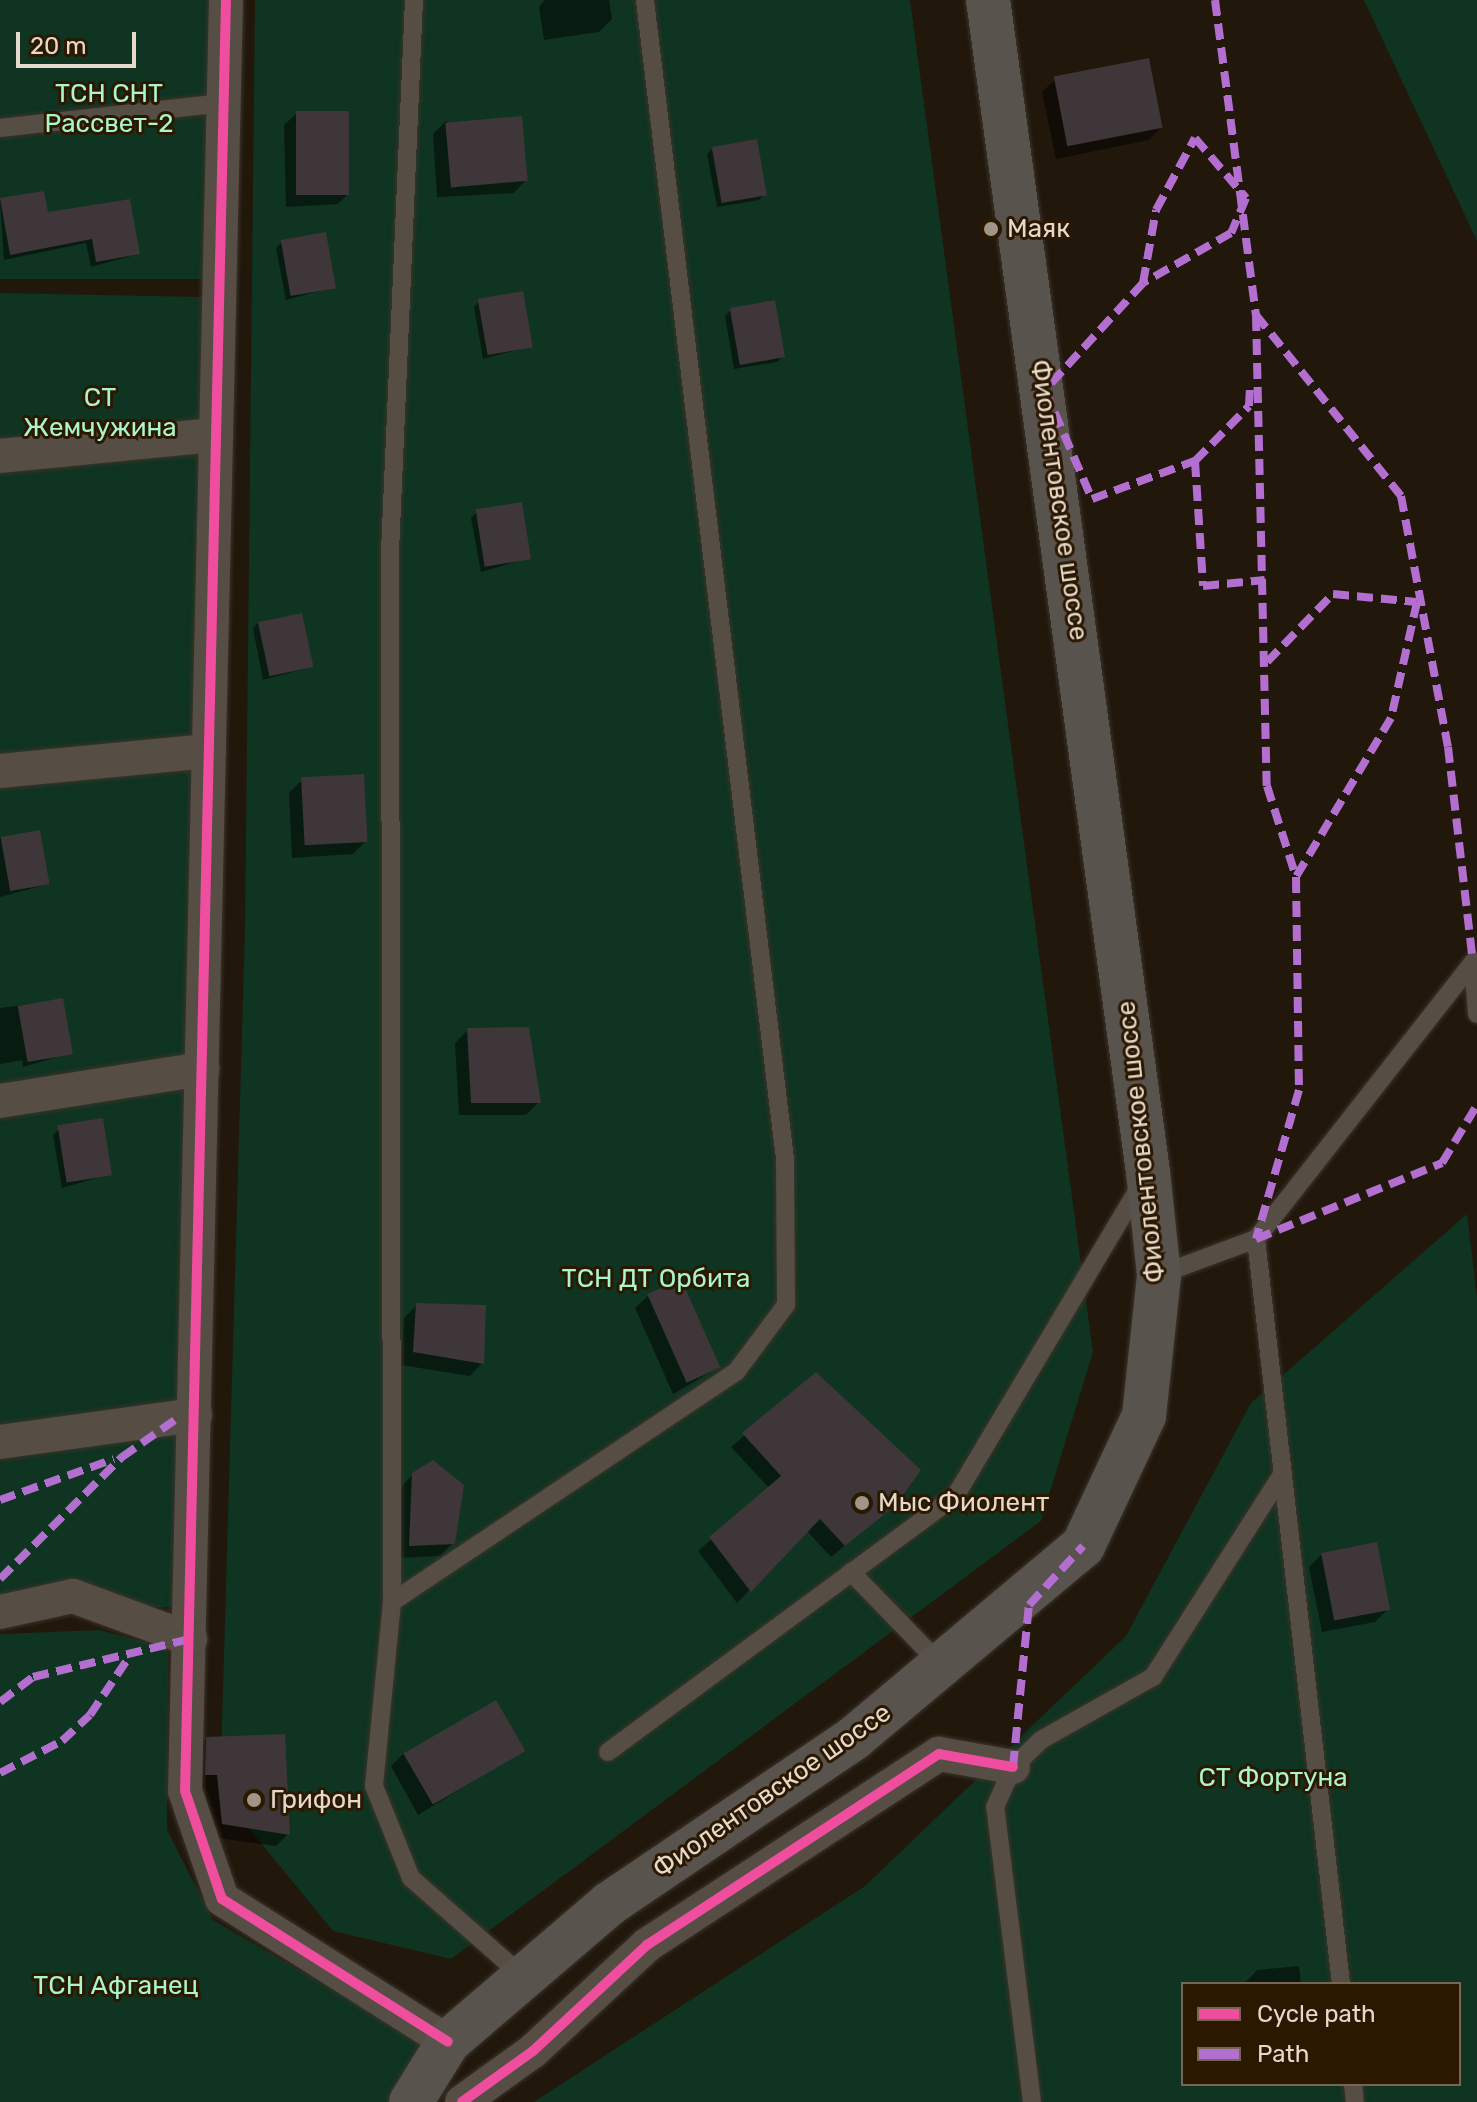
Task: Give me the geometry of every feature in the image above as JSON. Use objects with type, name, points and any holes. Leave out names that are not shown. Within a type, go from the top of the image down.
[{"type":"main road","name":"Фиолентовское шоссе","points":[[411,2102],[448,2042],[609,1904],[854,1738],[1083,1546],[1144,1416],[1159,1275],[1148,1172],[988,0]]},
{"type":"street","points":[[226,0],[185,1791],[222,1899],[448,2042]]},
{"type":"street","points":[[0,456],[216,435]]},
{"type":"street","points":[[0,771],[209,751]]},
{"type":"street","points":[[0,1101],[202,1069]]},
{"type":"street","points":[[0,1442],[195,1415]]},
{"type":"street","points":[[0,1612],[73,1596],[190,1639]]},
{"type":"street","points":[[462,2102],[533,2051],[647,1945],[939,1754],[1013,1767]]},
{"type":"lane","points":[[414,0],[390,553],[392,1602],[374,1786],[411,1878],[518,1972]]},
{"type":"lane","points":[[392,1602],[736,1372],[786,1305],[785,1159],[645,0]]},
{"type":"lane","points":[[0,128],[223,103]]},
{"type":"lane","points":[[1159,1275],[1256,1239],[1473,962],[1477,1014]]},
{"type":"lane","points":[[608,1752],[956,1495],[1148,1172]]},
{"type":"lane","points":[[1256,1239],[1341,1982]]},
{"type":"lane","points":[[1032,2102],[995,1807],[1013,1767],[1041,1740],[1153,1677],[1283,1473]]},
{"type":"lane","points":[[851,1572],[941,1665]]},
{"type":"green space","name":"ТСН СНТ Рассвет-2","points":[[0,0],[222,0],[222,279],[0,279]]},
{"type":"green space","name":"ТСН ДТ Орбита","points":[[255,0],[910,0],[1093,1352],[1041,1521],[451,1959],[333,1931],[220,1793],[245,927]]},
{"type":"green space","points":[[1364,0],[1477,0],[1477,241]]},
{"type":"green space","name":"СТ Жемчужина","points":[[0,293],[202,297],[173,1607],[0,1612]]},
{"type":"green space","name":"СТ Фортуна","points":[[1467,1214],[1477,1297],[1477,2102],[534,2102],[865,1886],[1126,1636],[1251,1403]]},
{"type":"green space","name":"ТСН Афганец","points":[[99,1630],[168,1648],[167,1830],[213,1920],[428,2045],[420,2102],[0,2102],[0,1634]]},
{"type":"building","points":[[1149,58],[1163,128],[1067,146],[1054,77]]},
{"type":"building","points":[[296,111],[349,111],[349,195],[296,195]]},
{"type":"building","points":[[522,116],[528,181],[451,187],[445,123]]},
{"type":"building","points":[[757,139],[767,195],[722,203],[712,147]]},
{"type":"building","points":[[44,191],[48,212],[130,199],[140,254],[96,262],[92,239],[10,255],[0,198]]},
{"type":"building","points":[[326,232],[336,288],[291,296],[281,240]]},
{"type":"building","points":[[523,291],[533,347],[488,355],[478,299]]},
{"type":"building","points":[[775,300],[785,357],[740,365],[730,308]]},
{"type":"building","points":[[522,502],[531,559],[485,567],[476,509]]},
{"type":"building","points":[[302,613],[313,667],[269,676],[258,622]]},
{"type":"building","points":[[364,774],[368,842],[305,845],[301,777]]},
{"type":"building","points":[[40,830],[50,884],[10,891],[1,837]]},
{"type":"building","points":[[63,998],[73,1054],[28,1062],[18,1006]]},
{"type":"building","points":[[529,1027],[541,1103],[471,1103],[467,1028]]},
{"type":"building","points":[[103,1118],[112,1175],[67,1182],[58,1125]]},
{"type":"building","points":[[681,1279],[720,1368],[687,1383],[647,1294]]},
{"type":"building","points":[[416,1303],[486,1305],[484,1364],[413,1352]]},
{"type":"building","points":[[816,1372],[921,1470],[896,1505],[845,1546],[820,1519],[751,1592],[709,1537],[781,1476],[742,1433]]},
{"type":"building","points":[[433,1460],[464,1485],[455,1544],[409,1546],[412,1473]]},
{"type":"building","points":[[1377,1542],[1390,1610],[1334,1621],[1321,1553]]},
{"type":"building","points":[[496,1700],[526,1751],[433,1805],[403,1754]]},
{"type":"building","name":"Грифон","points":[[285,1734],[290,1835],[222,1824],[217,1775],[205,1775],[206,1737]]},
{"type":"marked path","points":[[1215,0],[1256,315],[1401,496],[1448,747],[1473,962]]},
{"type":"marked path","points":[[1143,283],[1156,210],[1195,138],[1246,198],[1231,233],[1143,283],[1045,390],[1092,499],[1195,461],[1249,406],[1250,387]]},
{"type":"marked path","points":[[1256,315],[1267,786],[1296,877],[1299,1090],[1256,1239]]},
{"type":"marked path","points":[[1195,461],[1203,586],[1265,580]]},
{"type":"marked path","points":[[1267,662],[1333,594],[1417,602],[1391,718],[1296,877]]},
{"type":"marked path","points":[[1256,1239],[1442,1163],[1477,1105]]},
{"type":"marked path","points":[[0,1579],[122,1457],[178,1418]]},
{"type":"marked path","points":[[0,1500],[114,1459]]},
{"type":"marked path","points":[[1013,1767],[1029,1605],[1083,1546]]},
{"type":"marked path","points":[[0,1702],[33,1677],[190,1639]]},
{"type":"marked path","points":[[0,1773],[62,1741],[90,1715],[131,1654]]},
{"type":"cycle path","points":[[226,0],[185,1791],[222,1899],[448,2042]]},
{"type":"cycle path","points":[[462,2102],[533,2051],[647,1945],[939,1754],[1013,1767]]},
{"type":"place","name":"Маяк","points":[[991,229]]},
{"type":"place","name":"Мыс Фиолент","points":[[862,1503]]},
{"type":"place","name":"Грифон","points":[[254,1800]]}]
